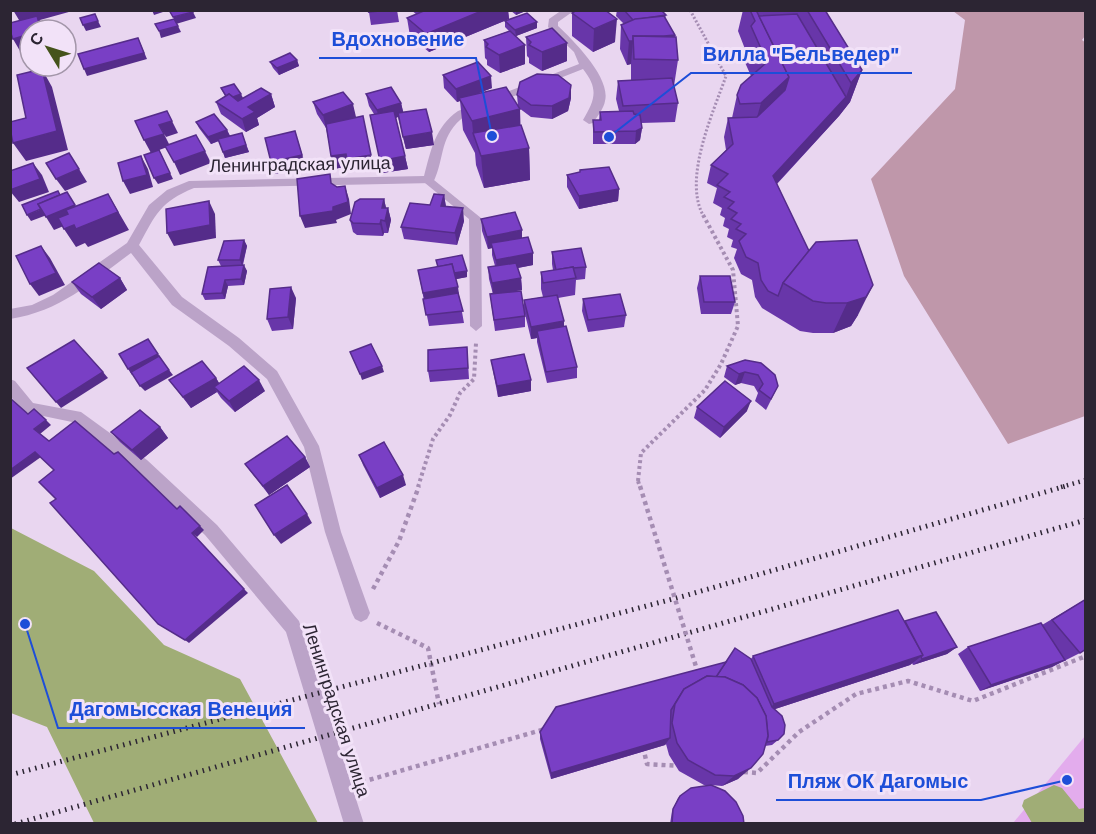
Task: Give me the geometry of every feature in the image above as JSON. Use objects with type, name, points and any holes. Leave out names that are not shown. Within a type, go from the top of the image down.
[{"type":"street","points":[[570,10],[553,21],[553,27],[579,51],[585,65],[597,79],[600,100],[589,120]]},
{"type":"street","points":[[429,180],[447,121],[585,65]]},
{"type":"street","name":"Ленинградская улица","points":[[10,314],[34,310],[58,299],[132,246],[153,208],[171,193],[193,184],[429,180]]},
{"type":"street","points":[[132,246],[177,301],[234,342],[272,375],[311,446],[333,532],[361,613]]},
{"type":"street","name":"Ленинградская улица","points":[[10,385],[29,408],[76,416],[141,465],[211,530],[293,627],[354,824]]},
{"type":"lane","points":[[429,180],[475,218],[476,326]]},
{"type":"path","points":[[690,10],[726,76],[698,161],[699,207],[733,270],[738,326],[721,364],[705,390],[641,453],[638,481],[700,677]]},
{"type":"path","points":[[439,704],[428,648],[386,630],[361,613],[399,540],[433,439],[450,415],[460,393],[474,379],[476,326]]},
{"type":"path","points":[[735,771],[757,773],[799,732],[856,694],[908,681],[973,701],[1086,656]]},
{"type":"path","points":[[341,788],[535,730],[558,728]]},
{"type":"path","points":[[642,741],[647,764],[691,767]]},
{"type":"shaded area","points":[[953,11],[1085,11],[1085,36],[1082,40],[1086,43],[1085,416],[1008,444],[904,276],[871,179],[955,89],[965,20]]},
{"type":"shaded area","points":[[11,528],[94,571],[164,645],[240,679],[318,823],[94,823],[47,727],[11,713]]},
{"type":"shaded area","points":[[1054,785],[1062,788],[1079,809],[1085,808],[1085,823],[1032,823],[1022,806],[1024,800]]},
{"type":"sand","points":[[1085,736],[1085,823],[1013,823]]},
{"type":"building","points":[[169,10],[192,10],[193,12],[173,17]]},
{"type":"building","points":[[426,10],[484,10],[426,34],[407,18]]},
{"type":"building","points":[[577,10],[605,10],[617,19],[594,29],[572,13]]},
{"type":"building","points":[[624,10],[661,10],[666,15],[633,20]]},
{"type":"building","points":[[750,10],[756,10],[789,77],[761,103],[740,104],[737,95],[741,85],[767,62],[751,26],[755,21]]},
{"type":"building","points":[[807,10],[825,10],[862,70],[851,83]]},
{"type":"building","points":[[527,13],[537,22],[515,30],[505,21]]},
{"type":"building","points":[[95,14],[98,21],[83,25],[80,18]]},
{"type":"building","points":[[797,14],[846,97],[773,176],[809,251],[783,283],[778,296],[768,291],[761,280],[758,263],[746,257],[739,241],[746,234],[736,229],[741,224],[731,219],[737,213],[728,208],[734,202],[724,197],[730,192],[717,185],[728,174],[711,165],[733,144],[728,118],[757,117],[785,90],[789,77],[759,16]]},
{"type":"building","points":[[664,16],[675,35],[633,36],[633,41],[629,41],[621,25],[635,19]]},
{"type":"building","points":[[174,19],[178,26],[159,31],[155,24]]},
{"type":"building","points":[[18,21],[18,38],[13,39],[10,23]]},
{"type":"building","points":[[552,28],[567,43],[542,52],[529,45],[531,42],[526,37]]},
{"type":"building","points":[[510,31],[525,45],[499,55],[486,47],[488,44],[484,40]]},
{"type":"building","points":[[633,36],[676,37],[678,60],[634,59]]},
{"type":"building","points":[[138,38],[144,53],[84,69],[78,54]]},
{"type":"building","points":[[290,53],[297,60],[277,68],[270,62]]},
{"type":"building","points":[[478,62],[491,76],[456,89],[443,75]]},
{"type":"building","points":[[537,74],[558,75],[571,85],[569,98],[552,106],[531,105],[517,95],[520,82]]},
{"type":"building","points":[[17,75],[18,78],[44,78],[57,131],[13,143],[10,122],[26,118]]},
{"type":"building","points":[[672,78],[678,103],[623,106],[618,81]]},
{"type":"building","points":[[234,84],[241,94],[233,97],[229,94],[226,96],[221,88]]},
{"type":"building","points":[[391,87],[401,103],[377,110],[366,94]]},
{"type":"building","points":[[506,87],[520,109],[472,121],[459,98]]},
{"type":"building","points":[[261,88],[271,94],[248,107],[255,112],[242,119],[216,102],[229,94],[238,101]]},
{"type":"building","points":[[343,92],[353,104],[323,115],[313,102]]},
{"type":"building","points":[[426,109],[432,132],[403,137],[398,113]]},
{"type":"building","points":[[167,111],[172,121],[159,125],[164,134],[144,140],[135,121]]},
{"type":"building","points":[[394,111],[405,156],[380,161],[370,115]]},
{"type":"building","points":[[633,111],[634,114],[640,115],[642,128],[636,131],[594,132],[593,120],[601,120],[600,112]]},
{"type":"building","points":[[214,114],[227,130],[208,137],[196,122]]},
{"type":"building","points":[[363,116],[371,155],[347,159],[346,154],[331,156],[326,124]]},
{"type":"building","points":[[521,125],[529,148],[481,156],[473,133]]},
{"type":"building","points":[[295,131],[302,155],[271,162],[265,138]]},
{"type":"building","points":[[242,133],[246,145],[223,152],[218,139]]},
{"type":"building","points":[[196,135],[205,151],[174,162],[165,146]]},
{"type":"building","points":[[159,150],[170,173],[154,178],[144,155]]},
{"type":"building","points":[[69,153],[79,169],[56,179],[46,163]]},
{"type":"building","points":[[141,156],[147,175],[123,181],[118,163]]},
{"type":"building","points":[[33,163],[40,179],[10,190],[10,171]]},
{"type":"building","points":[[609,167],[619,189],[579,196],[567,175],[580,172],[580,170]]},
{"type":"building","points":[[330,174],[331,183],[337,187],[345,186],[348,202],[333,207],[333,211],[300,216],[297,179]]},
{"type":"building","points":[[58,191],[60,195],[38,204],[41,209],[27,215],[22,205]]},
{"type":"building","points":[[67,192],[75,205],[46,217],[38,204]]},
{"type":"building","points":[[108,194],[118,212],[76,229],[74,225],[64,229],[58,218],[68,214],[66,210]]},
{"type":"building","points":[[434,194],[444,195],[441,206],[463,208],[455,233],[401,227],[410,203],[430,205]]},
{"type":"building","points":[[360,199],[384,199],[382,208],[388,208],[385,221],[381,220],[380,224],[353,223],[350,220],[355,202]]},
{"type":"building","points":[[209,201],[210,225],[167,233],[166,209]]},
{"type":"building","points":[[515,212],[522,230],[487,237],[481,219]]},
{"type":"building","points":[[528,237],[533,253],[496,260],[491,243]]},
{"type":"building","points":[[244,240],[240,260],[218,260],[224,241]]},
{"type":"building","points":[[857,240],[873,285],[866,297],[847,303],[813,301],[783,283],[816,242]]},
{"type":"building","points":[[41,246],[56,273],[30,284],[16,256]]},
{"type":"building","points":[[581,248],[586,267],[556,270],[552,252]]},
{"type":"building","points":[[462,255],[467,271],[454,273],[452,264],[438,267],[436,260]]},
{"type":"building","points":[[99,263],[120,278],[92,297],[72,282]]},
{"type":"building","points":[[516,263],[521,278],[492,283],[488,267]]},
{"type":"building","points":[[452,264],[458,287],[423,293],[418,270]]},
{"type":"building","points":[[244,265],[241,279],[225,280],[222,293],[202,294],[208,267]]},
{"type":"building","points":[[573,267],[576,278],[543,283],[541,272]]},
{"type":"building","points":[[700,276],[730,276],[735,302],[704,302]]},
{"type":"building","points":[[291,287],[288,317],[267,319],[270,289]]},
{"type":"building","points":[[521,291],[525,316],[494,320],[490,294]]},
{"type":"building","points":[[458,293],[463,311],[426,315],[423,299]]},
{"type":"building","points":[[620,294],[626,315],[588,320],[583,299]]},
{"type":"building","points":[[557,295],[564,321],[531,327],[524,300]]},
{"type":"building","points":[[566,326],[577,367],[546,372],[537,331]]},
{"type":"building","points":[[148,339],[158,354],[128,369],[119,354]]},
{"type":"building","points":[[74,340],[103,372],[56,402],[27,368]]},
{"type":"building","points":[[371,344],[382,366],[360,374],[350,352]]},
{"type":"building","points":[[467,347],[468,368],[428,371],[428,350]]},
{"type":"building","points":[[524,354],[531,380],[497,386],[491,360]]},
{"type":"building","points":[[159,356],[169,370],[140,386],[131,372]]},
{"type":"building","points":[[745,360],[761,363],[775,375],[778,386],[771,399],[759,390],[763,384],[758,375],[745,372],[739,374],[727,366]]},
{"type":"building","points":[[202,361],[216,378],[183,397],[169,380]]},
{"type":"building","points":[[244,366],[259,380],[229,401],[214,387]]},
{"type":"building","points":[[725,381],[751,401],[724,427],[697,407]]},
{"type":"building","points":[[10,398],[28,414],[34,409],[46,420],[34,429],[49,441],[75,421],[114,454],[118,452],[177,509],[180,506],[200,526],[192,533],[244,589],[185,640],[158,624],[50,503],[56,499],[39,482],[54,470],[35,452],[10,470]]},
{"type":"building","points":[[140,410],[160,427],[132,450],[111,432]]},
{"type":"building","points":[[287,436],[305,457],[263,486],[245,464]]},
{"type":"building","points":[[384,442],[403,475],[377,488],[359,455]]},
{"type":"building","points":[[287,485],[307,514],[274,535],[255,505]]},
{"type":"building","points":[[1086,599],[1086,649],[1080,653],[1052,620]]},
{"type":"building","points":[[898,610],[923,655],[774,704],[753,656]]},
{"type":"building","points":[[936,612],[957,647],[922,659],[923,655],[905,621]]},
{"type":"building","points":[[1041,623],[1065,660],[991,685],[968,647]]},
{"type":"building","points":[[735,648],[751,659],[772,707],[782,716],[785,725],[784,734],[778,740],[767,742],[766,716],[757,698],[743,685],[725,677],[716,677]]},
{"type":"building","points":[[726,662],[716,677],[707,676],[684,689],[671,710],[670,738],[551,773],[540,732],[556,707]]},
{"type":"building","points":[[707,676],[725,677],[743,685],[757,698],[766,716],[768,736],[763,754],[751,768],[734,776],[715,775],[688,760],[677,743],[672,723],[675,704],[684,689]]},
{"type":"building","points":[[711,785],[725,791],[736,802],[744,824],[672,824],[673,809],[680,796],[691,788]]},
{"type":"railway","points":[[1061,487],[1086,480]]},
{"type":"railway","points":[[10,775],[684,596],[1066,486]]},
{"type":"railway","points":[[15,824],[1086,520]]},
{"type":"place","name":"Вдохновение","points":[[492,136]]},
{"type":"place","name":"Вилла \"Бельведер\"","points":[[609,137]]},
{"type":"place","name":"Дагомысская Венеция","points":[[25,624]]},
{"type":"place","name":"Пляж ОК Дагомыс","points":[[1067,780]]}]
